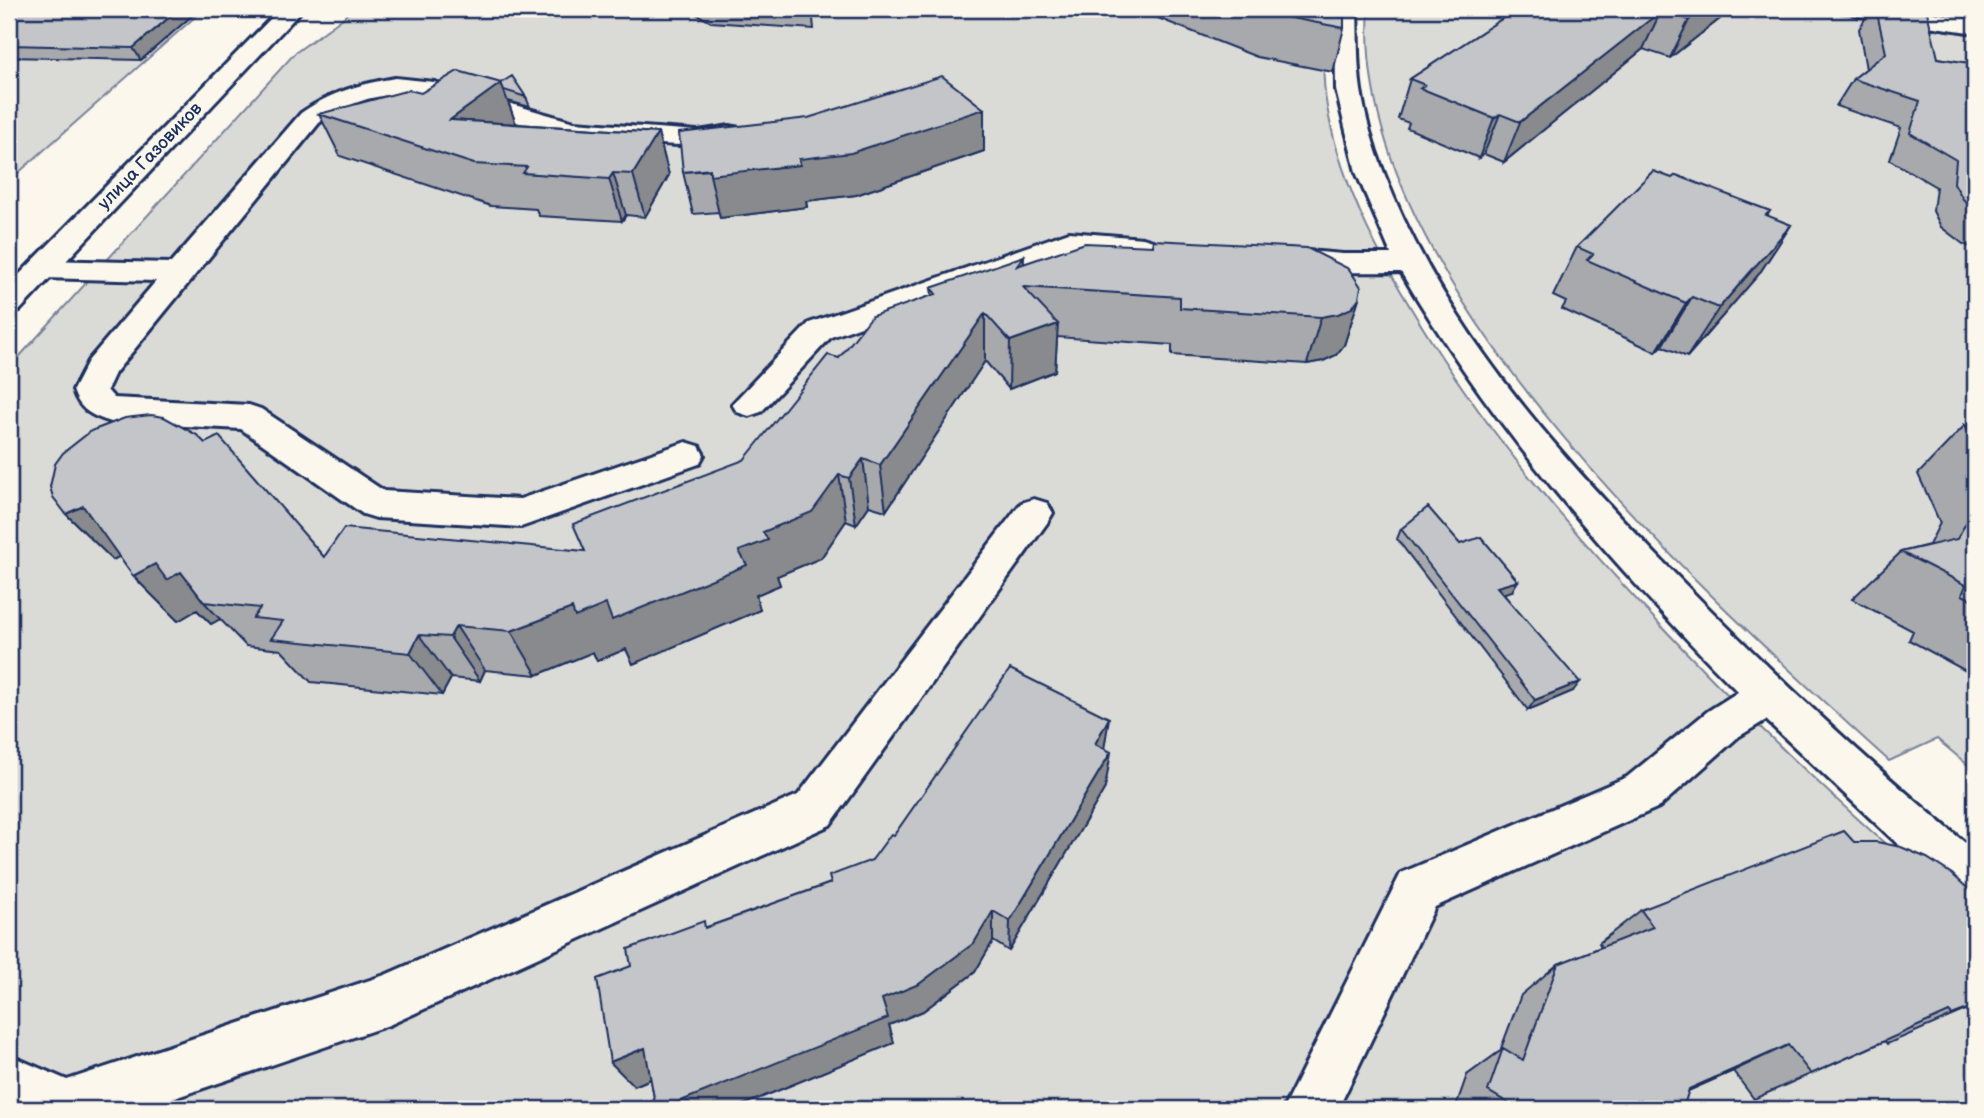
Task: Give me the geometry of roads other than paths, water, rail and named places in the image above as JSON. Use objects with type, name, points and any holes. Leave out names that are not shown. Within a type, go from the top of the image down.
[{"type":"street","name":"улица Газовиков","points":[[9,303],[292,9]]},
{"type":"street","points":[[1346,9],[1344,70],[1350,109],[1362,153],[1380,201],[1411,263],[1487,382],[1546,458],[1621,544],[1770,695],[1975,881]]},
{"type":"street","points":[[1861,9],[1975,26]]},
{"type":"street","points":[[686,455],[521,513],[376,504],[248,417],[127,411],[99,406],[92,399],[90,390],[93,380],[179,272],[310,118],[331,103],[361,91],[395,85],[425,87],[572,130],[698,139],[761,130]]},
{"type":"street","points":[[749,404],[820,330],[1069,241],[1165,249]]},
{"type":"street","points":[[1261,256],[1343,263],[1411,263]]},
{"type":"street","points":[[42,270],[179,272]]},
{"type":"street","points":[[9,1082],[66,1108],[376,1003],[814,810],[1034,513]]},
{"type":"street","points":[[1310,1109],[1418,890],[1643,792],[1723,724],[1770,695]]}]
